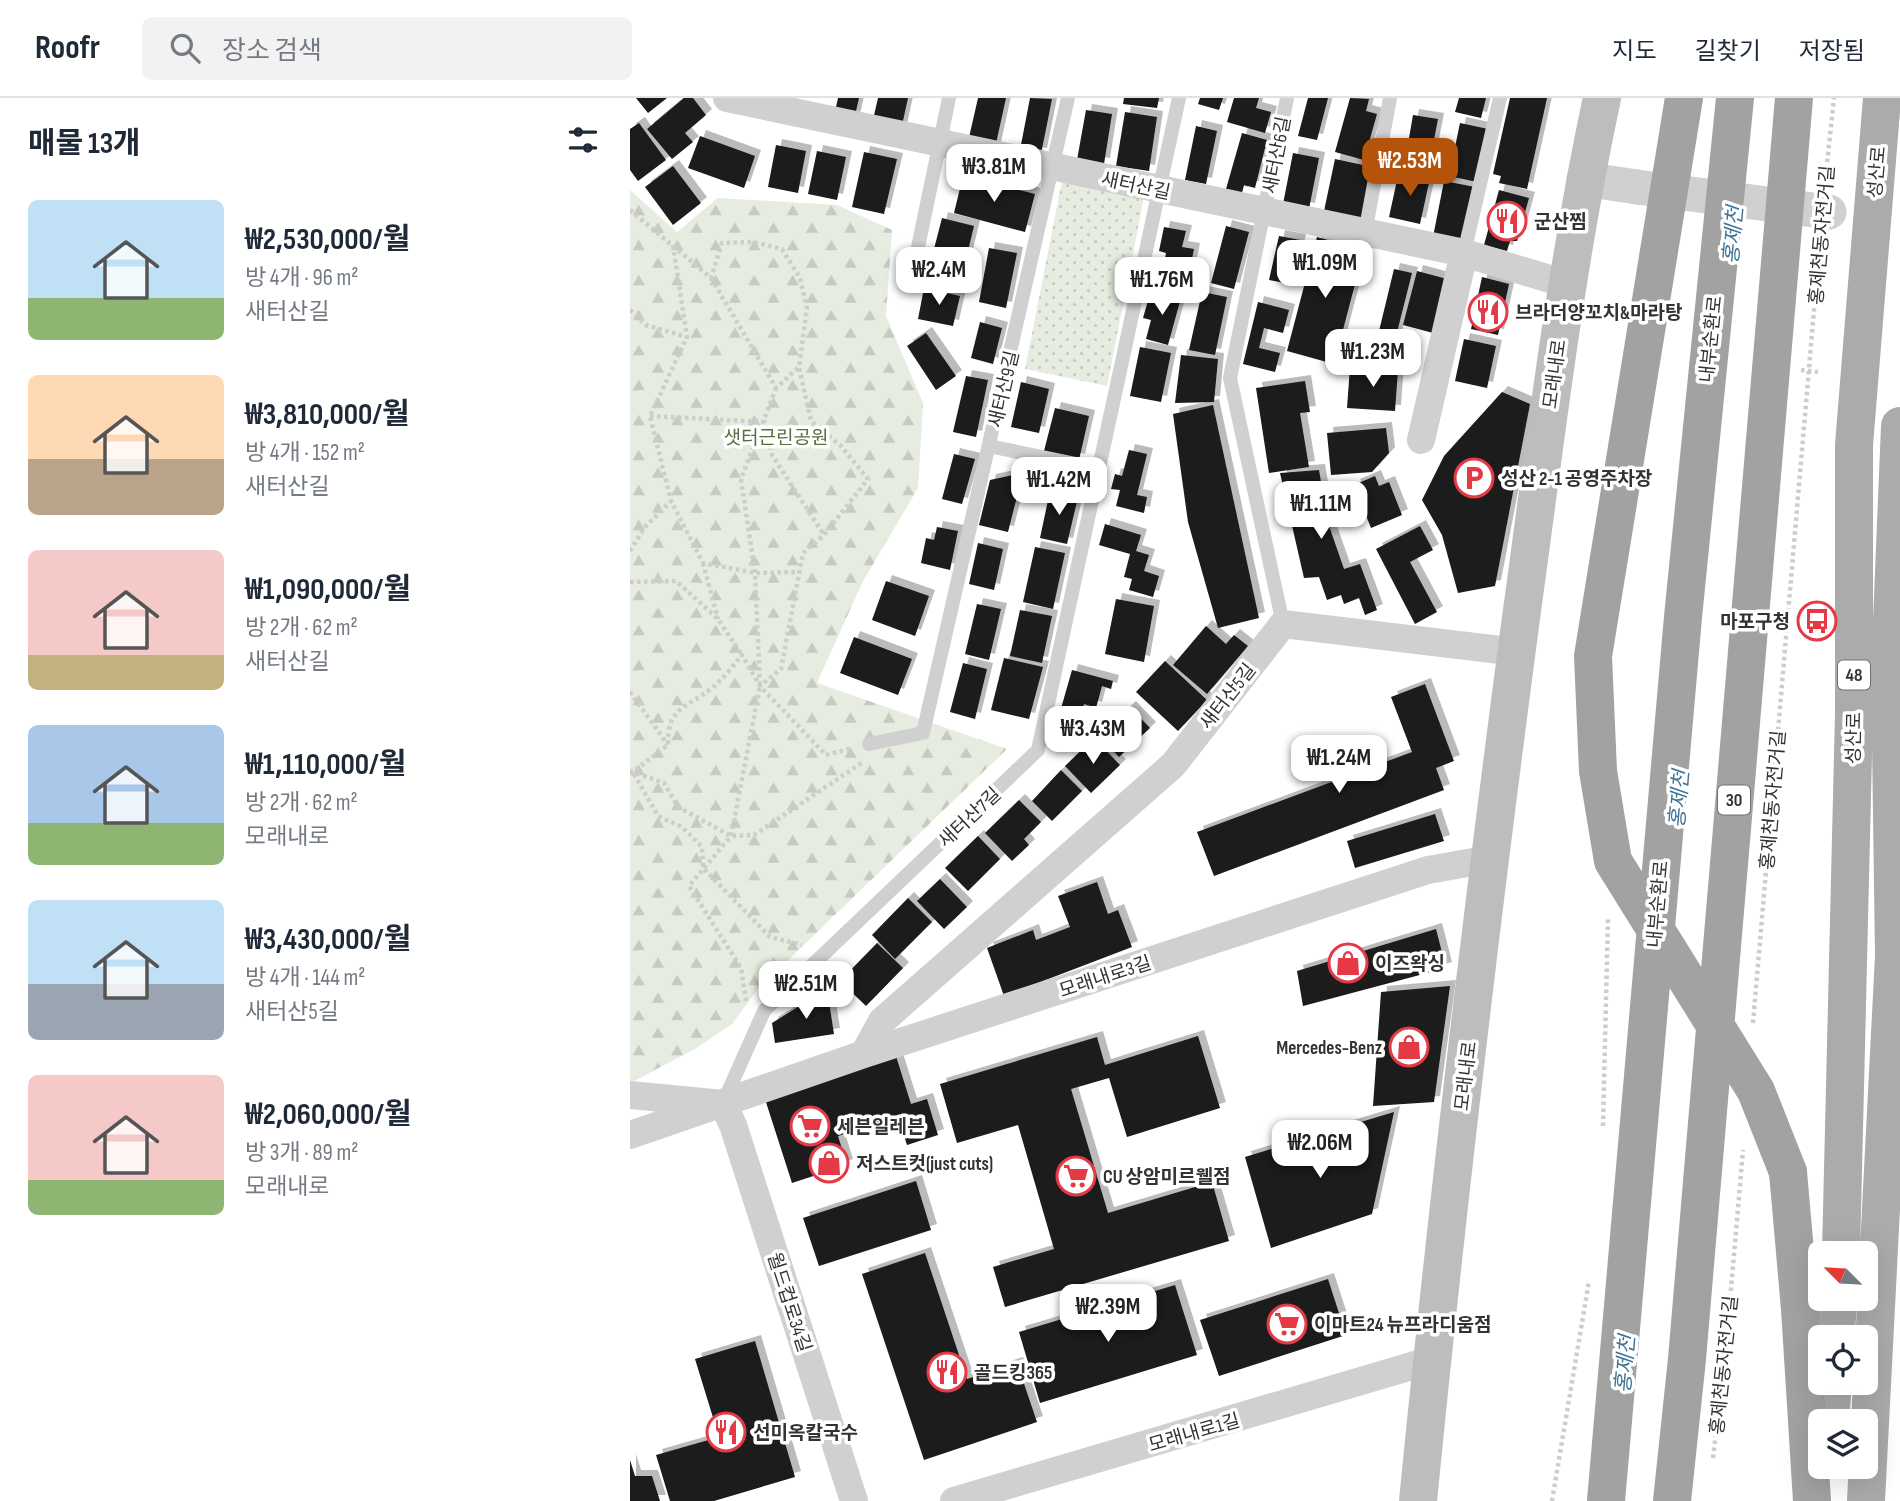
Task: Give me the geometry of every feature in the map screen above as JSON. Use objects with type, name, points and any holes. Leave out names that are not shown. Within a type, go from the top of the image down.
[{"type":"highway","points":[[1684,98],[1593,656],[1598,771],[1614,861],[1756,1091],[1788,1172],[1812,1501]]},
{"type":"highway","name":"내부순환로","points":[[1606,1501],[1678,673],[1735,98]]},
{"type":"highway","name":"30","points":[[1672,1501],[1688,1345],[1794,98]]},
{"type":"main road","name":"모래내로","points":[[1418,1501],[1490,859],[1517,652],[1566,284],[1584,179],[1602,98]]},
{"type":"main road","name":"성산로","points":[[1842,1241],[1854,713],[1854,445],[1882,98]]},
{"type":"main road","points":[[1866,1501],[1894,956],[1890,670],[1899,438]]},
{"type":"main road","points":[[1825,1501],[1826,1479]]},
{"type":"street","name":"새터산길","points":[[727,98],[1464,253],[1566,284]]},
{"type":"street","points":[[1584,179],[1872,214]]},
{"type":"street","points":[[1421,440],[1464,253]]},
{"type":"street","points":[[1854,445],[1899,438]]},
{"type":"street","points":[[1283,624],[1517,652]]},
{"type":"street","name":"새터산5길","points":[[864,1054],[882,1021],[1173,765],[1283,624]]},
{"type":"street","name":"모래내로3길","points":[[630,1135],[864,1054],[1428,870],[1490,859]]},
{"type":"street","name":"모래내로3길","points":[[630,1095],[723,1104]]},
{"type":"street","name":"월드컵로34길","points":[[723,1104],[733,1125],[854,1501]]},
{"type":"street","name":"모래내로1길","points":[[954,1501],[1432,1360]]},
{"type":"lane","points":[[911,281],[949,98]]},
{"type":"lane","name":"새터산9길","points":[[869,744],[923,733],[1069,98]]},
{"type":"lane","name":"새터산7길","points":[[723,1104],[764,1011],[1038,750],[1179,98]]},
{"type":"lane","name":"새터산6길","points":[[1265,212],[1287,98]]},
{"type":"lane","points":[[1365,233],[1390,98]]},
{"type":"lane","points":[[1464,253],[1500,98]]},
{"type":"lane","points":[[1265,212],[1230,378],[1283,624]]},
{"type":"lane","points":[[989,446],[1100,469]]},
{"type":"path","name":"홍제천동자전거길","points":[[1753,1028],[1834,98]]},
{"type":"path","points":[[630,210],[711,278],[776,388]]},
{"type":"path","points":[[711,278],[722,243],[752,242],[782,249],[800,278],[807,308],[799,367],[811,421],[841,446],[868,479],[824,535],[803,553],[780,669],[760,686]]},
{"type":"path","points":[[673,244],[687,337],[650,416],[671,501],[703,563],[718,620]]},
{"type":"path","points":[[630,310],[646,325],[687,337]]},
{"type":"path","points":[[741,968],[689,886],[731,836],[760,686],[755,573],[741,479],[776,388],[799,367]]},
{"type":"path","points":[[650,416],[765,422]]},
{"type":"path","points":[[765,422],[772,455],[824,535]]},
{"type":"path","points":[[630,551],[645,527],[671,501]]},
{"type":"path","points":[[703,563],[755,573],[799,572]]},
{"type":"path","points":[[630,582],[676,581],[718,620],[760,686],[826,755],[869,744],[868,757],[859,767],[754,835],[731,836],[678,807],[664,783],[631,773]]},
{"type":"path","points":[[668,745],[668,729],[674,714],[713,687],[742,655]]},
{"type":"path","points":[[630,692],[668,745]]},
{"type":"path","points":[[631,773],[668,745]]},
{"type":"path","points":[[631,773],[658,816],[682,827],[702,847],[703,868],[770,937],[826,952]]},
{"type":"path","name":"홍제천동자전거길","points":[[1712,1462],[1725,1359],[1744,1138]]},
{"type":"green space","points":[[1062,181],[1144,197],[1107,386],[1025,369]]},
{"type":"green space","name":"샛터근린공원","points":[[630,190],[677,232],[718,198],[837,205],[892,230],[886,316],[923,403],[918,488],[862,583],[817,683],[1007,749],[758,989],[732,1024],[695,1049],[630,1083]]},
{"type":"pier","points":[[1719,98],[1806,98],[1677,1501],[1598,1501]]},
{"type":"building","points":[[636,98],[667,98],[648,113]]},
{"type":"building","points":[[684,98],[693,98],[706,115],[685,133],[693,142],[672,159],[647,129]]},
{"type":"building","points":[[838,98],[859,98],[854,120],[834,116]]},
{"type":"building","points":[[878,98],[908,98],[901,130],[872,124]]},
{"type":"building","points":[[978,98],[1006,98],[995,148],[968,142]]},
{"type":"building","points":[[1030,98],[1052,99],[1041,154],[1020,150]]},
{"type":"building","points":[[1124,98],[1159,98],[1157,108],[1123,104]]},
{"type":"building","points":[[1200,98],[1223,98],[1219,110],[1198,104]]},
{"type":"building","points":[[1234,98],[1259,98],[1256,108],[1271,112],[1265,133],[1227,122]]},
{"type":"building","points":[[1308,98],[1328,98],[1317,140],[1298,136]]},
{"type":"building","points":[[1350,98],[1369,99],[1366,111],[1377,114],[1364,160],[1335,152]]},
{"type":"building","points":[[1459,98],[1486,98],[1481,118],[1455,112]]},
{"type":"building","points":[[1510,98],[1547,98],[1527,189],[1499,183],[1501,176],[1493,174]]},
{"type":"building","points":[[1086,110],[1112,114],[1104,164],[1077,160]]},
{"type":"building","points":[[1125,112],[1157,117],[1149,171],[1116,166]]},
{"type":"building","points":[[1413,115],[1438,119],[1428,171],[1404,167]]},
{"type":"building","points":[[639,123],[666,160],[638,181],[630,170],[630,129]]},
{"type":"building","points":[[1460,123],[1488,129],[1477,182],[1449,176]]},
{"type":"building","points":[[1196,126],[1217,131],[1206,184],[1185,180]]},
{"type":"building","points":[[1242,133],[1267,140],[1255,188],[1244,185],[1242,193],[1226,189]]},
{"type":"building","points":[[700,136],[755,156],[744,188],[688,168]]},
{"type":"building","points":[[776,145],[806,151],[798,193],[768,187]]},
{"type":"building","points":[[817,151],[846,157],[837,200],[808,194]]},
{"type":"building","points":[[864,152],[897,159],[884,214],[852,207]]},
{"type":"building","points":[[1293,153],[1319,158],[1309,209],[1283,204]]},
{"type":"building","points":[[1335,159],[1372,167],[1361,219],[1324,211]]},
{"type":"building","points":[[673,166],[701,203],[673,225],[645,187]]},
{"type":"building","points":[[1399,171],[1430,178],[1420,224],[1389,217]]},
{"type":"building","points":[[963,176],[1035,194],[1025,232],[954,213]]},
{"type":"building","points":[[1444,181],[1475,187],[1464,243],[1433,237]]},
{"type":"building","points":[[1499,190],[1529,198],[1517,241],[1510,241],[1507,251],[1484,245]]},
{"type":"building","points":[[942,218],[974,226],[960,284],[927,276]]},
{"type":"building","points":[[1226,226],[1249,232],[1234,289],[1211,283]]},
{"type":"building","points":[[1164,227],[1186,231],[1182,247],[1194,249],[1187,283],[1161,278],[1166,253],[1159,251]]},
{"type":"building","points":[[1279,236],[1300,240],[1290,284],[1269,280]]},
{"type":"building","points":[[1317,237],[1364,250],[1334,364],[1287,351]]},
{"type":"building","points":[[989,248],[1017,253],[1006,308],[979,302]]},
{"type":"building","points":[[1394,269],[1412,273],[1391,356],[1374,352]]},
{"type":"building","points":[[1417,271],[1447,279],[1433,333],[1403,325]]},
{"type":"building","points":[[1482,277],[1509,284],[1498,335],[1471,329]]},
{"type":"building","points":[[924,288],[960,296],[953,326],[918,319]]},
{"type":"building","points":[[1165,290],[1182,294],[1168,345],[1146,339],[1151,320],[1143,318],[1149,297],[1162,301]]},
{"type":"building","points":[[1202,292],[1227,297],[1215,355],[1189,350]]},
{"type":"building","points":[[1258,302],[1289,310],[1283,333],[1264,328],[1259,348],[1280,353],[1275,372],[1243,364]]},
{"type":"building","points":[[980,322],[1002,328],[993,364],[971,358]]},
{"type":"building","points":[[926,333],[956,376],[936,390],[907,346]]},
{"type":"building","points":[[1464,339],[1496,346],[1487,388],[1455,381]]},
{"type":"building","points":[[1140,347],[1171,353],[1161,402],[1130,396]]},
{"type":"building","points":[[1181,355],[1218,359],[1214,402],[1175,403]]},
{"type":"building","points":[[1350,367],[1398,370],[1395,411],[1347,408]]},
{"type":"building","points":[[966,376],[988,380],[976,437],[953,432]]},
{"type":"building","points":[[1305,381],[1310,412],[1300,413],[1309,467],[1269,473],[1256,388]]},
{"type":"building","points":[[1021,382],[1049,389],[1039,433],[1011,427]]},
{"type":"building","name":"성산 2-1 공영주차장","points":[[1502,392],[1530,404],[1495,586],[1458,593],[1442,535],[1422,500],[1444,456]]},
{"type":"building","points":[[1213,405],[1259,618],[1218,628],[1188,522],[1173,414]]},
{"type":"building","points":[[1055,408],[1089,416],[1079,460],[1044,451]]},
{"type":"building","points":[[1386,428],[1389,453],[1372,472],[1331,475],[1327,433]]},
{"type":"building","points":[[1129,450],[1147,454],[1137,495],[1147,497],[1144,513],[1116,506],[1120,490],[1111,489],[1115,474],[1122,476]]},
{"type":"building","points":[[954,454],[975,459],[962,504],[942,499]]},
{"type":"building","points":[[1319,470],[1328,523],[1344,569],[1360,564],[1377,610],[1365,615],[1359,598],[1344,604],[1341,595],[1327,600],[1319,577],[1304,578],[1280,473]]},
{"type":"building","points":[[1013,475],[1022,477],[1008,532],[979,525],[990,480]]},
{"type":"building","points":[[1375,476],[1379,486],[1389,482],[1402,515],[1371,528],[1354,485]]},
{"type":"building","points":[[1050,491],[1078,497],[1067,544],[1040,538]]},
{"type":"building","points":[[1105,524],[1141,535],[1136,551],[1149,555],[1144,571],[1159,576],[1153,597],[1129,590],[1132,579],[1124,577],[1130,554],[1099,545]]},
{"type":"building","points":[[1420,526],[1433,550],[1410,562],[1437,612],[1415,624],[1376,549]]},
{"type":"building","points":[[937,527],[958,531],[950,570],[921,563],[926,538],[934,540]]},
{"type":"building","points":[[978,543],[1003,549],[994,590],[969,584]]},
{"type":"building","points":[[1035,547],[1065,553],[1053,609],[1023,602]]},
{"type":"building","points":[[886,581],[929,596],[915,636],[872,620]]},
{"type":"building","points":[[1116,599],[1154,606],[1144,662],[1105,654]]},
{"type":"building","points":[[977,604],[1001,609],[989,660],[965,654]]},
{"type":"building","points":[[1020,610],[1052,616],[1042,663],[1010,656]]},
{"type":"building","points":[[1206,626],[1226,644],[1234,635],[1248,646],[1207,694],[1173,665]]},
{"type":"building","points":[[854,637],[912,659],[898,695],[840,673]]},
{"type":"building","points":[[1004,658],[1043,667],[1029,719],[991,710]]},
{"type":"building","points":[[1165,661],[1207,700],[1178,731],[1136,692]]},
{"type":"building","points":[[963,663],[987,669],[975,719],[950,712]]},
{"type":"building","points":[[1072,670],[1113,681],[1111,689],[1102,686],[1096,708],[1084,704],[1080,718],[1060,712]]},
{"type":"building","points":[[1425,684],[1454,761],[1436,768],[1444,790],[1214,876],[1197,832],[1412,752],[1391,697]]},
{"type":"building","points":[[1130,707],[1150,728],[1119,757],[1099,736]]},
{"type":"building","points":[[1094,738],[1120,765],[1091,793],[1065,766]]},
{"type":"building","points":[[1061,770],[1082,791],[1052,821],[1032,801]]},
{"type":"building","points":[[1019,800],[1041,822],[1024,839],[1029,845],[1012,861],[985,833]]},
{"type":"building","points":[[1435,814],[1444,841],[1355,868],[1347,841]]},
{"type":"building","points":[[978,836],[1000,859],[968,891],[945,868]]},
{"type":"building","points":[[940,879],[967,907],[944,929],[917,901]]},
{"type":"building","points":[[1097,882],[1108,914],[1118,910],[1132,947],[1004,996],[987,948],[1033,930],[1036,940],[1070,927],[1058,896]]},
{"type":"building","points":[[908,898],[932,922],[895,959],[872,935]]},
{"type":"building","points":[[1436,929],[1446,968],[1303,1006],[1297,971]]},
{"type":"building","points":[[877,943],[903,968],[866,1006],[840,981]]},
{"type":"building","name":"Mercedes-Benz","points":[[1450,986],[1434,1102],[1373,1106],[1381,992]]},
{"type":"building","points":[[827,989],[834,1034],[775,1043],[772,1023]]},
{"type":"building","points":[[1198,1036],[1220,1108],[1127,1137],[1109,1078],[1071,1089],[1108,1213],[1212,1182],[1229,1241],[1005,1307],[993,1267],[1054,1249],[1018,1125],[957,1143],[940,1084],[1097,1037],[1105,1065]]},
{"type":"building","points":[[895,1053],[911,1104],[927,1099],[938,1135],[907,1145],[898,1117],[838,1136],[847,1165],[792,1183],[764,1096]]},
{"type":"building","points":[[1394,1112],[1372,1214],[1271,1248],[1245,1157]]},
{"type":"building","points":[[916,1181],[931,1230],[819,1266],[803,1218]]},
{"type":"building","points":[[925,1253],[967,1379],[1017,1363],[1037,1422],[924,1460],[862,1274]]},
{"type":"building","points":[[1328,1279],[1346,1335],[1219,1376],[1200,1320]]},
{"type":"building","points":[[1175,1285],[1197,1355],[1040,1403],[1019,1332]]},
{"type":"building","points":[[755,1341],[795,1477],[714,1501],[670,1501],[656,1455],[719,1437],[695,1359]]},
{"type":"building","points":[[630,1460],[635,1476],[652,1476],[660,1501],[630,1501]]},
{"type":"place","name":"군산찜","points":[[1507,221]]},
{"type":"place","name":"브라더양꼬치&마라탕","points":[[1488,312]]},
{"type":"place","name":"성산 2-1 공영주차장","points":[[1474,478]]},
{"type":"place","name":"마포구청","points":[[1817,621]]},
{"type":"place","name":"이즈왁싱","points":[[1348,963]]},
{"type":"place","name":"Mercedes-Benz","points":[[1409,1047]]},
{"type":"place","name":"세븐일레븐","points":[[810,1126]]},
{"type":"place","name":"저스트컷(just cuts)","points":[[829,1163]]},
{"type":"place","name":"CU 상암미르웰점","points":[[1076,1176]]},
{"type":"place","name":"이마트24 뉴프라디움점","points":[[1287,1324]]},
{"type":"place","name":"골드킹365","points":[[947,1372]]},
{"type":"place","name":"선미옥칼국수","points":[[726,1432]]},
{"type":"water label","name":"홍제천","points":[[1733,235]]},
{"type":"water label","name":"홍제천","points":[[1679,799]]},
{"type":"water label","name":"홍제천","points":[[1625,1364]]}]
